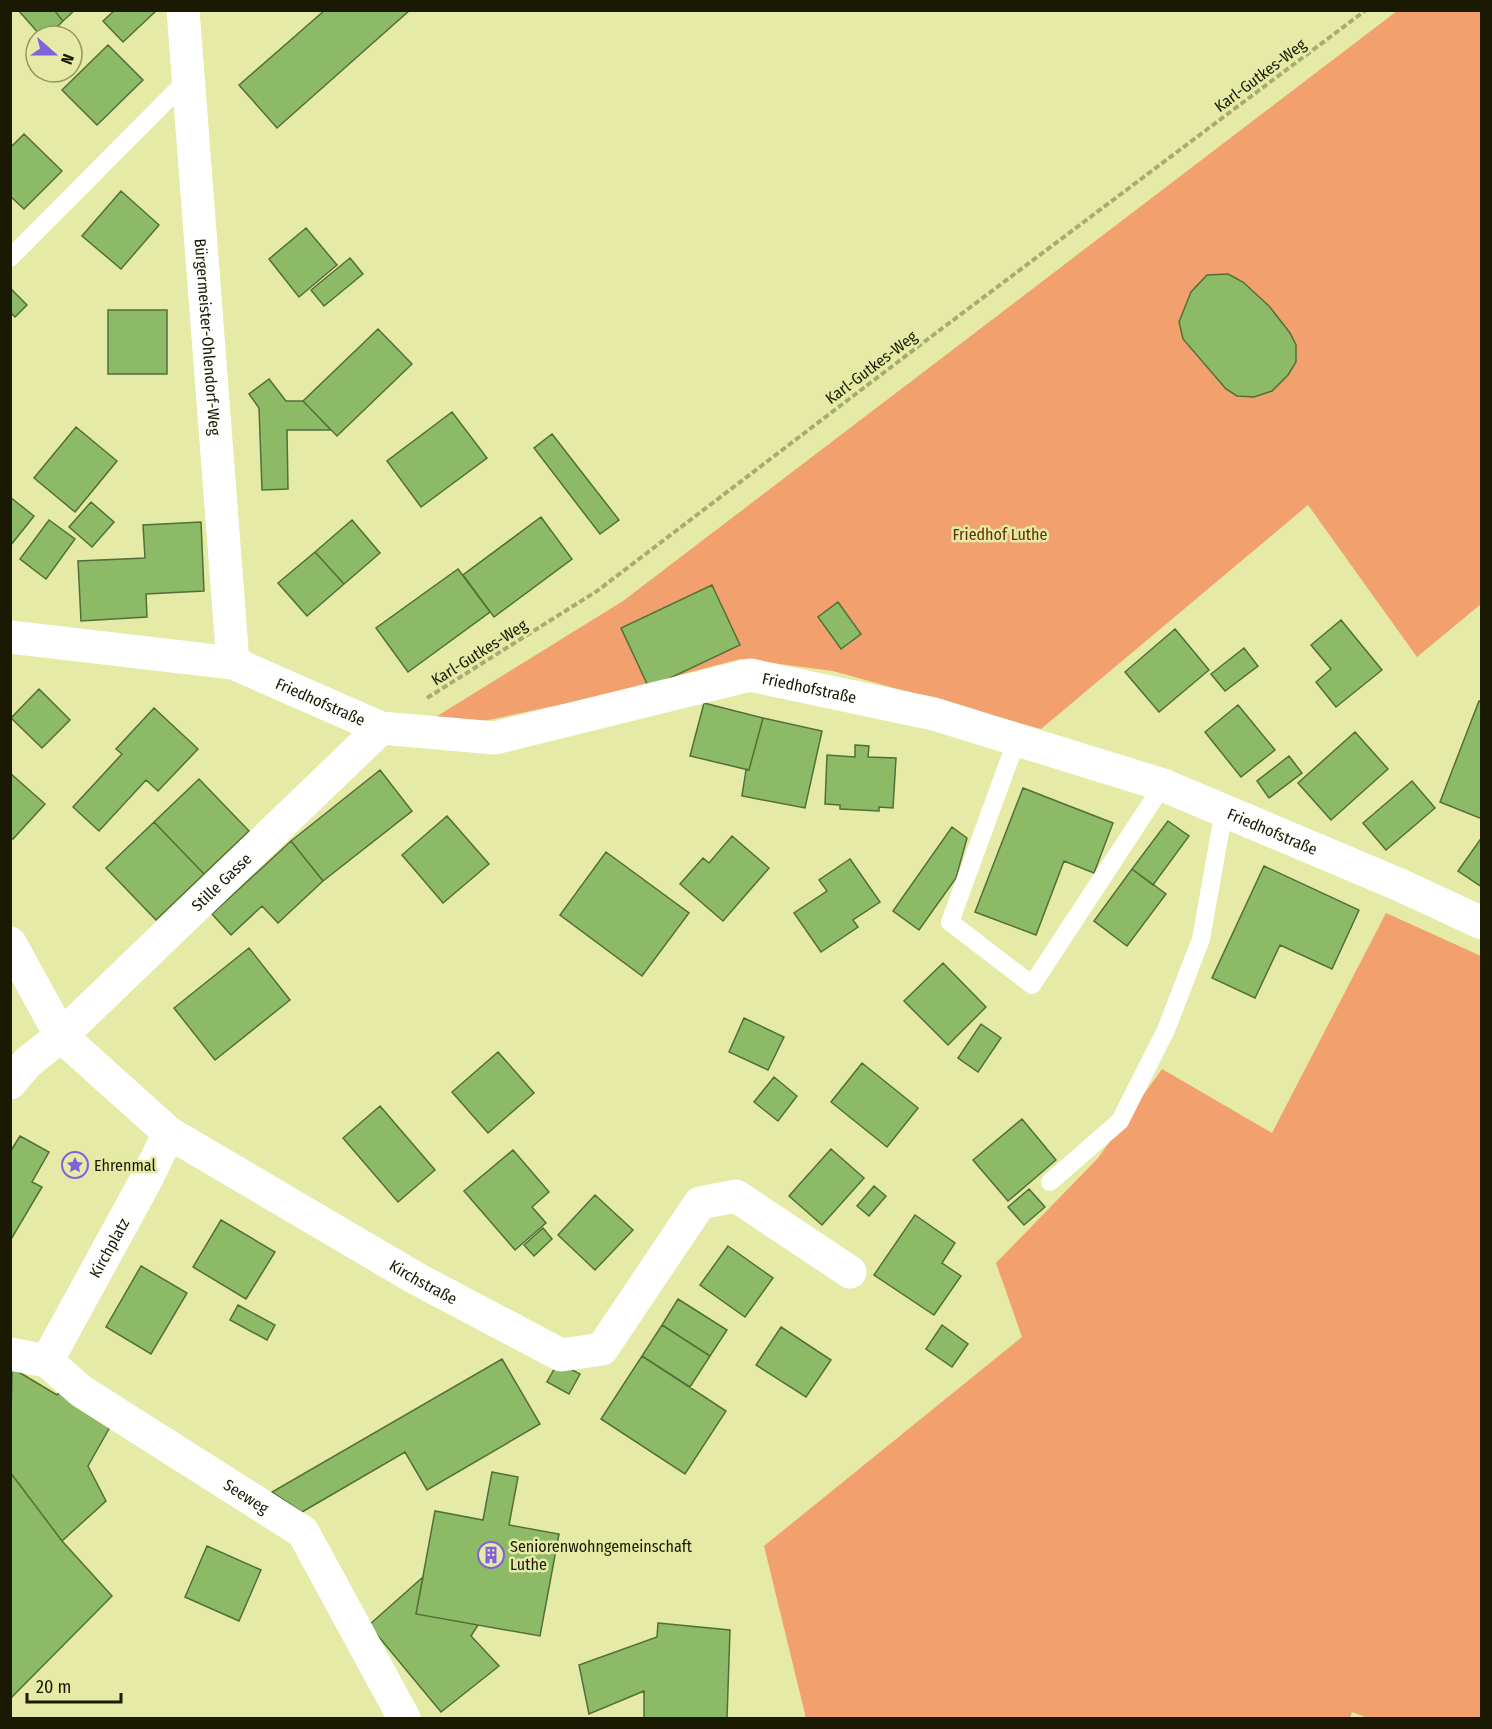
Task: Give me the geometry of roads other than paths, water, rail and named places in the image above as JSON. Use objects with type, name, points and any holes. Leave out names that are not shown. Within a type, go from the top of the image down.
[{"type":"street","name":"Bürgermeister-Ohlendorf-Weg","points":[[183,10],[233,663]]},
{"type":"street","name":"Friedhofstraße","points":[[10,637],[233,663],[381,728],[495,738],[750,675],[934,714],[1163,785],[1400,885],[1482,923]]},
{"type":"street","name":"Stille Gasse","points":[[61,1036],[381,728]]},
{"type":"street","name":"Kirchstraße","points":[[10,943],[61,1036],[169,1133],[417,1279],[561,1355],[602,1349],[700,1203],[736,1196],[850,1272]]},
{"type":"street","points":[[10,1083],[28,1062],[61,1036]]},
{"type":"street","name":"Kirchplatz","points":[[47,1361],[146,1180],[169,1133]]},
{"type":"street","points":[[10,1354],[47,1361]]},
{"type":"street","name":"Seeweg","points":[[47,1361],[81,1391],[303,1532],[404,1719]]},
{"type":"lane","points":[[10,258],[188,79]]},
{"type":"lane","points":[[1017,739],[950,922],[1032,985],[1163,785]]},
{"type":"lane","points":[[1050,1182],[1120,1121],[1166,1030],[1201,939],[1224,810]]},
{"type":"place","name":"Ehrenmal","points":[[75,1165]]},
{"type":"place","name":"Seniorenwohngemeinschaft Luthe","points":[[491,1555]]},
{"type":"park label","name":"Friedhof Luthe","points":[[1000,534]]}]
